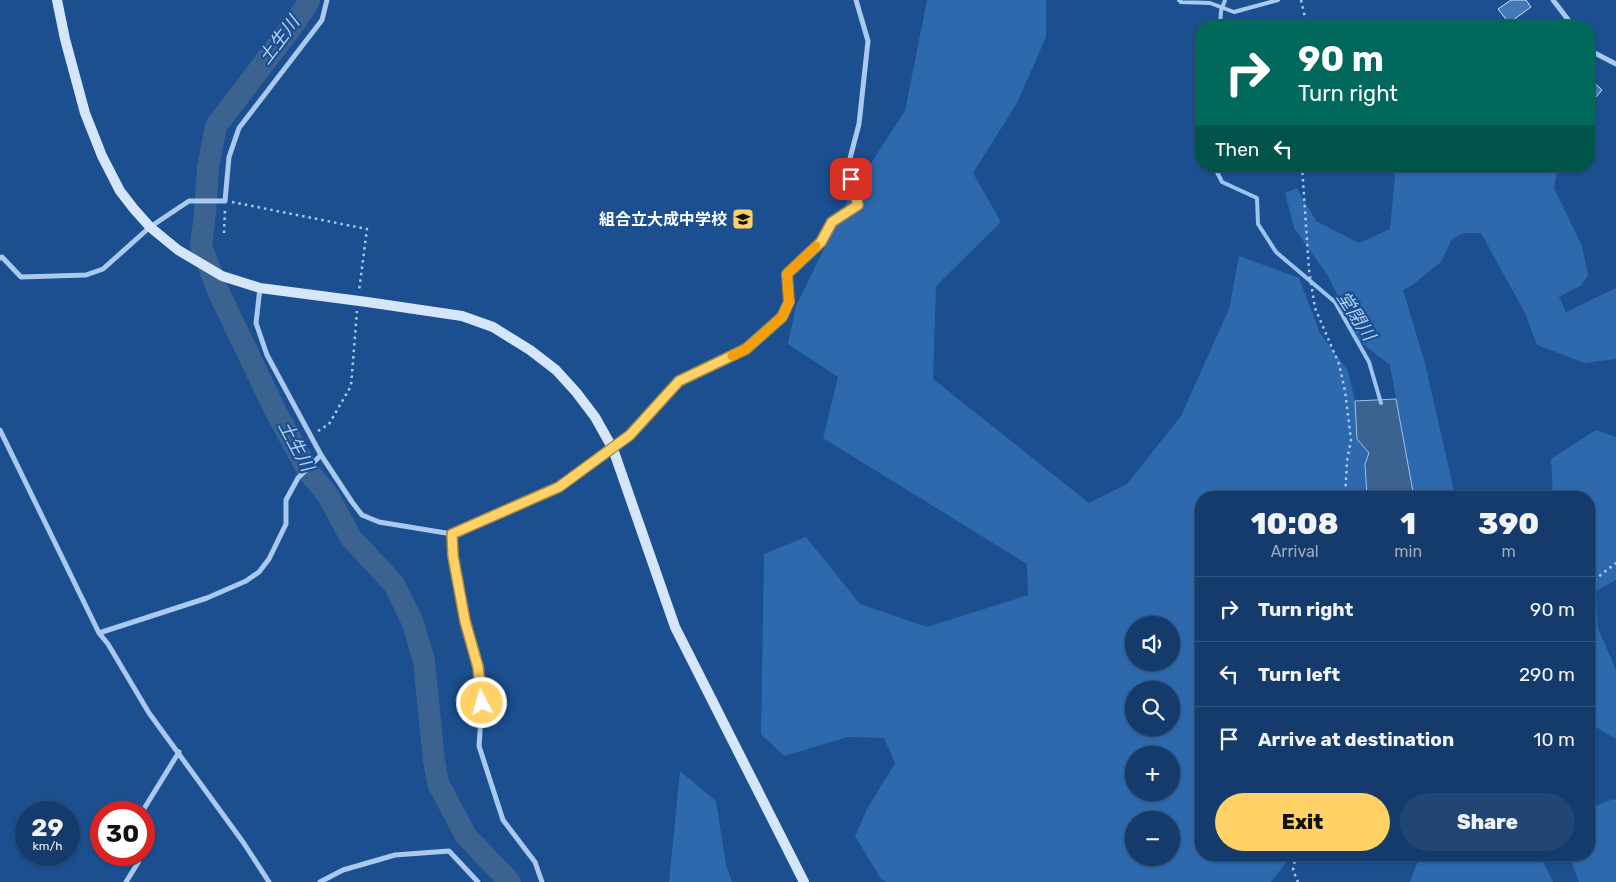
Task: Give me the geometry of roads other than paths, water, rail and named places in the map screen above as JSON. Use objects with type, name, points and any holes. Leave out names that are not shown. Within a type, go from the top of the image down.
[{"type":"street","points":[[57,0],[65,39],[85,112],[102,156],[120,191],[150,227],[178,250],[222,276],[260,288],[462,316],[493,327],[530,350],[556,370],[576,392],[595,417],[613,449],[675,627],[804,882]]},
{"type":"street","points":[[0,258],[2,257],[21,277],[86,276],[103,269],[150,227],[189,201],[225,201],[229,158],[239,128],[322,20],[327,0]]},
{"type":"street","points":[[260,288],[256,323],[267,354],[321,455],[362,514],[378,522],[452,534],[559,487],[630,435],[679,381],[746,349],[782,317],[789,302],[787,274],[821,242],[832,222],[858,205],[848,166],[859,124],[868,41],[856,0]]},
{"type":"street","points":[[1553,0],[1568,20]]},
{"type":"street","points":[[1595,53],[1616,64]]},
{"type":"street","points":[[0,430],[99,633],[108,644],[150,713],[243,842],[269,882]]},
{"type":"street","points":[[99,633],[207,598],[246,581],[259,572],[270,559],[286,524],[286,500],[298,478],[321,455]]},
{"type":"street","points":[[452,534],[453,556],[465,621],[478,667],[482,703],[479,746],[504,820],[535,862],[542,882]]},
{"type":"street","points":[[149,801],[179,752]]},
{"type":"street","points":[[320,882],[344,870],[395,856],[449,851],[478,882]]},
{"type":"street","points":[[126,882],[136,866]]},
{"type":"lane","points":[[1179,0],[1182,2],[1210,3],[1234,12],[1278,0]]},
{"type":"waterway","name":"土生川","points":[[309,0],[287,33],[216,126],[208,167],[201,246],[219,293],[276,412],[308,471],[327,494],[351,538],[394,584],[413,623],[424,661],[438,783],[466,836],[510,882]]},
{"type":"waterway","name":"堂閉川","points":[[1220,20],[1225,0]]},
{"type":"waterway","name":"堂閉川","points":[[1217,172],[1222,182],[1257,198],[1258,224],[1276,252],[1335,302],[1369,362],[1381,403]]},
{"type":"place","name":"組合立大成中学校","points":[[743,219]]}]
